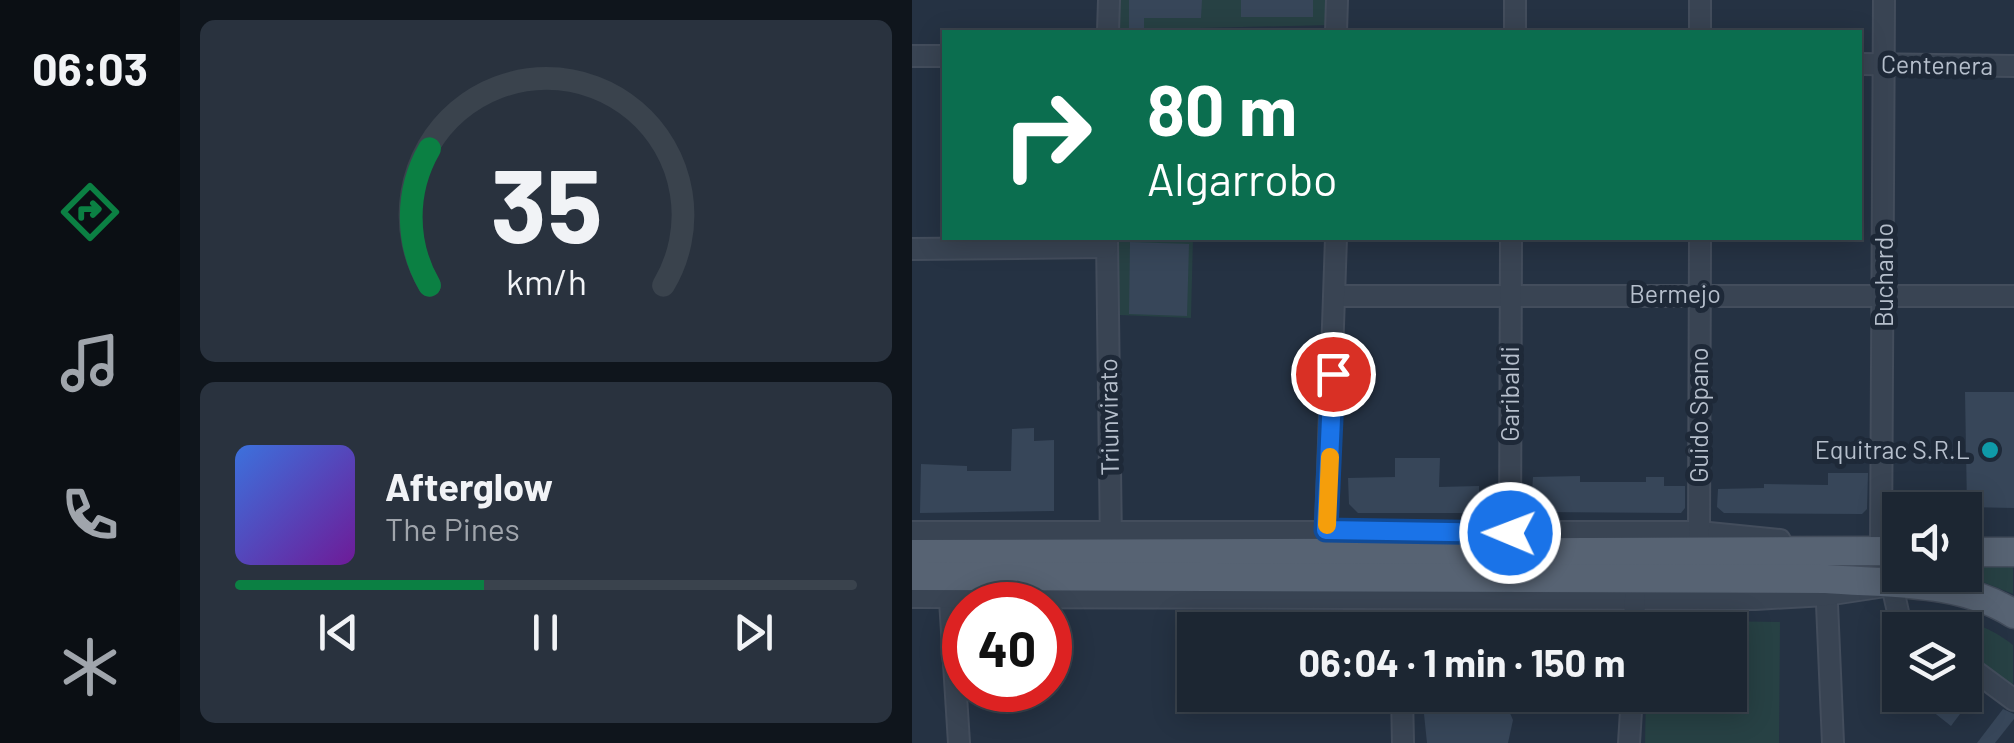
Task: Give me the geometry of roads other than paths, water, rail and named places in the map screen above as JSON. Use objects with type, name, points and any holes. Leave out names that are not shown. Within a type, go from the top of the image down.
[{"type":"main road","points":[[979,582],[1112,564],[1510,542],[1882,551]]},
{"type":"main road","points":[[1982,552],[2014,552]]},
{"type":"main road","points":[[1189,598],[1321,553],[1826,587],[1882,585]]},
{"type":"main road","points":[[942,584],[912,576],[913,554],[1112,564]]},
{"type":"main road","points":[[1963,592],[2014,614]]},
{"type":"street","points":[[1108,30],[1109,0]]},
{"type":"street","points":[[1336,30],[1338,0]]},
{"type":"street","points":[[1515,0],[1515,30]]},
{"type":"street","points":[[1700,0],[1700,30]]},
{"type":"street","name":"Buchardo","points":[[1884,0],[1889,492]]},
{"type":"street","points":[[912,56],[942,56]]},
{"type":"street","name":"Centenera","points":[[1862,64],[2014,66]]},
{"type":"street","points":[[1321,553],[1336,240]]},
{"type":"street","name":"Garibaldi","points":[[1510,542],[1511,240]]},
{"type":"street","name":"Guido Spano","points":[[1699,532],[1700,240]]},
{"type":"street","points":[[912,249],[1107,242]]},
{"type":"street","name":"Triunvirato","points":[[1107,242],[1112,564]]},
{"type":"street","name":"Bermejo","points":[[1336,296],[2014,296]]},
{"type":"street","points":[[912,532],[1112,564],[1189,598],[1755,599],[1826,587],[1833,743]]},
{"type":"street","points":[[1510,542],[1699,532],[1882,550]]},
{"type":"street","points":[[912,597],[942,588]]},
{"type":"street","points":[[1635,598],[1635,612]]},
{"type":"street","points":[[1982,676],[2014,700]]},
{"type":"street","points":[[957,712],[959,743]]},
{"type":"street","points":[[1402,712],[1403,743]]},
{"type":"street","points":[[1629,743],[1631,712]]},
{"type":"place","name":"Equitrac S.R.L","points":[[1990,450]]}]
